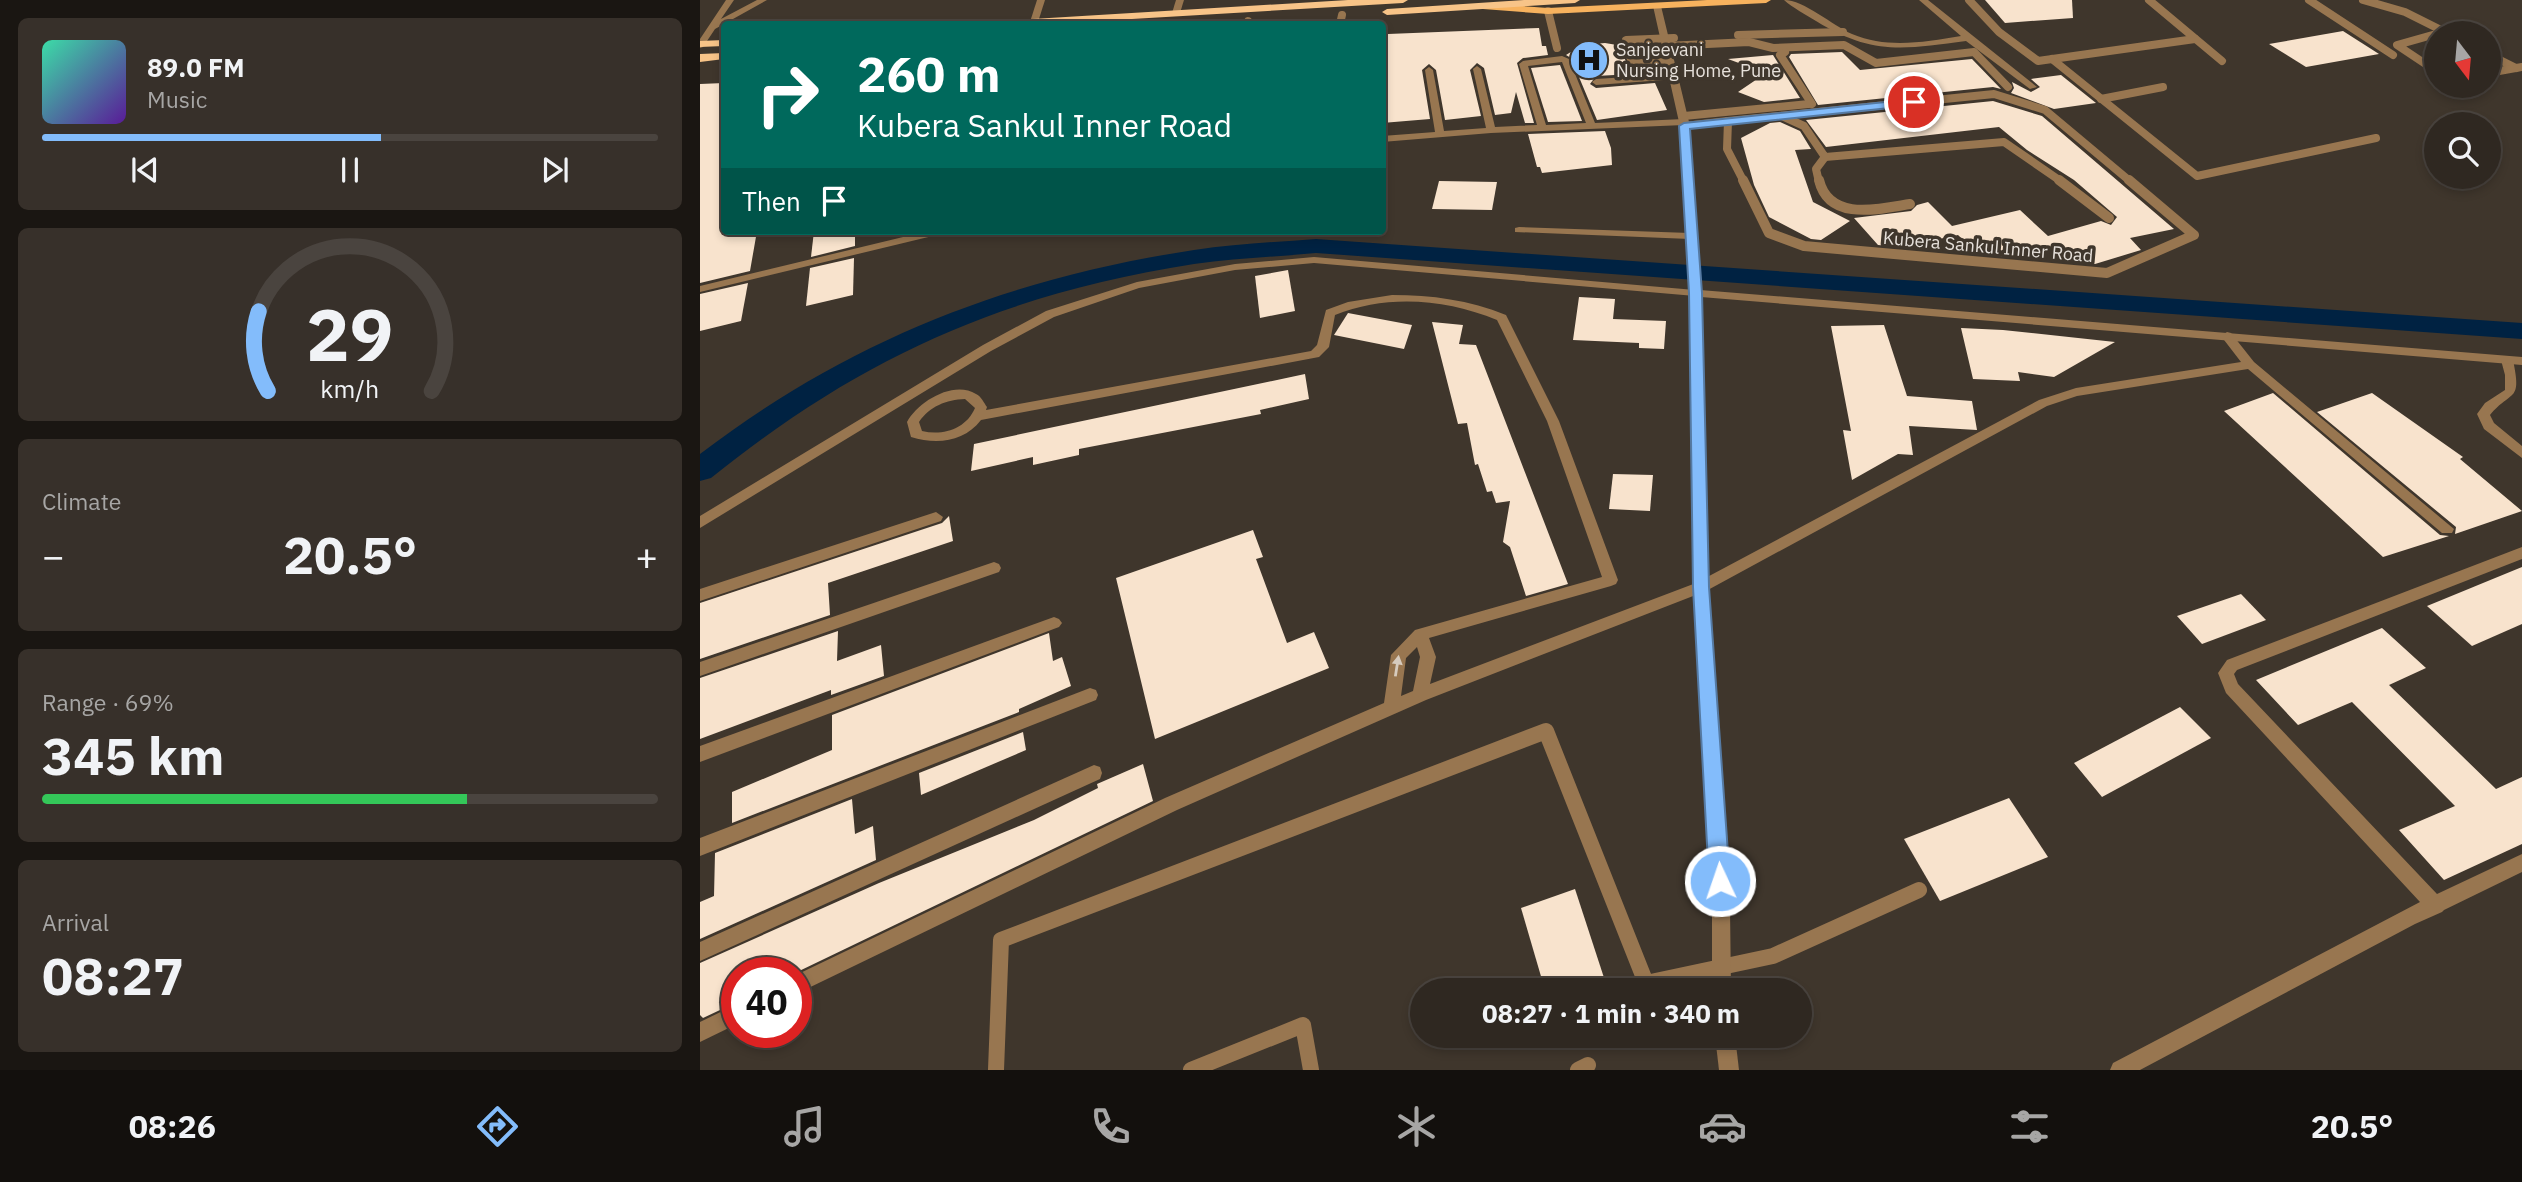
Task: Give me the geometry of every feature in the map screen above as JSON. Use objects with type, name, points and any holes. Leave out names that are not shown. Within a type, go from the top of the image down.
[{"type":"highway","points":[[1050,21],[1176,13],[1261,4],[1403,0]]},
{"type":"highway","points":[[1310,21],[1482,6],[1551,6],[1575,0]]},
{"type":"highway","points":[[700,44],[721,43]]},
{"type":"highway","points":[[700,58],[721,56]]},
{"type":"main road","points":[[1551,6],[1657,6],[1766,0]]},
{"type":"street","points":[[700,44],[730,0]]},
{"type":"street","points":[[724,21],[763,0]]},
{"type":"street","points":[[1034,21],[1041,0]]},
{"type":"street","points":[[1176,13],[1180,0]]},
{"type":"street","points":[[1788,0],[1843,33],[1872,44],[1893,47],[1968,38]]},
{"type":"street","points":[[1923,0],[2033,87]]},
{"type":"street","points":[[1657,6],[1684,121],[1694,288],[1701,587],[1721,908],[1721,978]]},
{"type":"street","points":[[713,27],[721,23]]},
{"type":"street","points":[[1542,128],[1523,64],[1562,59],[1565,60],[1592,126]]},
{"type":"street","points":[[1477,69],[1491,130]]},
{"type":"street","points":[[1429,71],[1440,134]]},
{"type":"street","points":[[1596,82],[1674,77]]},
{"type":"street","points":[[1386,139],[1491,130],[1684,121]]},
{"type":"street","points":[[1519,230],[1690,236]]},
{"type":"street","points":[[700,289],[924,235]]},
{"type":"street","points":[[700,523],[987,348],[1050,314],[1137,285],[1235,267],[1314,260],[1694,288],[2522,361]]},
{"type":"street","points":[[979,416],[979,401],[973,397],[954,395],[924,407],[916,414],[912,428],[923,437],[944,437],[966,428],[979,416],[1315,354],[1323,348],[1330,313],[1378,298],[1404,297],[1502,318],[1553,421],[1612,576],[1604,584],[1420,634],[1399,655],[1391,707]]},
{"type":"street","points":[[2227,335],[2250,365],[2447,529]]},
{"type":"street","points":[[2507,360],[2519,380],[2519,388],[2515,397],[2483,414],[2489,426],[2522,453]]},
{"type":"street","points":[[812,977],[1171,804],[1391,707],[1701,587],[2043,403],[2076,392],[2250,365]]},
{"type":"street","points":[[700,595],[936,517]]},
{"type":"street","points":[[2436,906],[2232,688],[2226,673],[2232,665],[2522,553]]},
{"type":"street","points":[[700,669],[994,568]]},
{"type":"street","points":[[700,754],[1054,623]]},
{"type":"street","points":[[1420,634],[1428,657],[1420,695]]},
{"type":"street","points":[[700,847],[1090,695]]},
{"type":"street","points":[[700,952],[1094,772]]},
{"type":"street","points":[[2120,1070],[2408,917],[2522,863]]},
{"type":"street","points":[[700,1031],[721,1021]]},
{"type":"street","points":[[1726,1048],[1729,1070]]},
{"type":"lane","points":[[1969,0],[1999,32],[2038,61],[2196,39]]},
{"type":"lane","points":[[2149,0],[2222,61]]},
{"type":"lane","points":[[2309,0],[2393,55]]},
{"type":"lane","points":[[2363,0],[2405,12],[2424,23]]},
{"type":"lane","points":[[1551,6],[1557,48]]},
{"type":"lane","points":[[1665,43],[1843,33]]},
{"type":"lane","points":[[2424,38],[2397,45],[2424,63]]},
{"type":"lane","points":[[1670,61],[1632,63],[1626,40],[1665,43],[1749,42],[1773,48],[1844,45],[1876,63],[1974,52],[2008,87],[1812,104],[1684,121]]},
{"type":"lane","points":[[1785,52],[1780,55],[1789,73],[1812,104]]},
{"type":"lane","points":[[2052,59],[2197,176],[2375,138]]},
{"type":"lane","points":[[2501,60],[2520,68]]},
{"type":"lane","points":[[2501,70],[2520,68]]},
{"type":"lane","points":[[2101,99],[2163,88]]},
{"type":"lane","name":"Kubera Sankul Inner Road","points":[[1684,121],[1728,121],[1994,94],[2045,110],[2194,235],[2107,273],[1804,246],[1769,233],[1727,149],[1728,121]]},
{"type":"lane","points":[[1780,116],[1804,126],[1825,157]]},
{"type":"lane","name":"Kubera Sankul Inner Road","points":[[1910,204],[1857,211],[1836,205],[1825,198],[1816,169],[1825,157],[2004,142],[2015,147],[2109,218]]},
{"type":"lane","points":[[996,1070],[1001,940],[1546,731],[1646,983],[1773,956],[1919,890]]},
{"type":"lane","points":[[1191,1070],[1303,1025],[1311,1070]]},
{"type":"building","points":[[1985,0],[2072,0],[2073,18],[2005,23]]},
{"type":"building","points":[[1539,28],[1542,46],[1546,46],[1548,55],[1523,58],[1517,63],[1534,123],[1525,123],[1516,92],[1511,113],[1495,115],[1484,68],[1477,63],[1470,70],[1481,116],[1445,120],[1436,70],[1429,64],[1422,70],[1430,119],[1386,123],[1388,34]]},
{"type":"building","points":[[2343,31],[2379,54],[2306,67],[2269,44]]},
{"type":"building","points":[[1582,45],[1617,45],[1633,74],[1596,76],[1590,84],[1596,88],[1655,83],[1667,110],[1597,120],[1571,58],[1566,55]]},
{"type":"building","points":[[1842,52],[1860,70],[1972,59],[2001,89],[1993,87],[1818,105],[1789,57],[1791,54]]},
{"type":"building","points":[[1773,55],[1800,98],[1764,102],[1738,92],[1766,73],[1728,59]]},
{"type":"building","points":[[1560,65],[1582,121],[1548,122],[1531,68]]},
{"type":"building","points":[[2061,75],[2096,103],[2054,109],[2011,93],[2014,88],[2012,82],[2031,92],[2040,87],[2031,79]]},
{"type":"building","points":[[721,83],[721,235],[756,235],[750,271],[700,283],[700,84]]},
{"type":"building","points":[[1993,101],[2042,116],[2174,229],[2130,238],[2141,250],[2095,264],[2070,260],[2053,246],[2008,257],[1978,254],[1958,235],[1901,247],[1878,245],[1854,218],[1911,211],[1917,205],[1928,202],[1952,226],[2020,210],[2048,236],[2101,221],[2111,225],[2117,217],[2074,180],[2027,150],[1999,127],[1826,147],[1806,120]]},
{"type":"building","points":[[1780,122],[1800,131],[1811,149],[1795,150],[1813,202],[1850,221],[1821,240],[1811,239],[1769,217],[1754,185],[1741,138],[1770,123]]},
{"type":"building","points":[[1605,131],[1611,148],[1612,165],[1542,173],[1540,167],[1537,167],[1528,134]]},
{"type":"building","points":[[1439,181],[1497,182],[1492,210],[1432,209]]},
{"type":"building","points":[[814,235],[855,235],[855,246],[811,257]]},
{"type":"building","points":[[854,258],[853,295],[806,306],[810,268]]},
{"type":"building","points":[[1288,270],[1295,311],[1260,318],[1255,276]]},
{"type":"building","points":[[748,283],[741,321],[700,331],[700,294]]},
{"type":"building","points":[[1579,297],[1615,299],[1613,319],[1666,321],[1664,349],[1639,348],[1639,343],[1573,340]]},
{"type":"building","points":[[1348,313],[1412,325],[1404,349],[1334,335]]},
{"type":"building","points":[[1432,322],[1463,325],[1459,344],[1476,345],[1568,584],[1526,596],[1510,547],[1503,542],[1510,501],[1496,503],[1492,491],[1487,492],[1478,464],[1475,465],[1467,423],[1458,424]]},
{"type":"building","points":[[1884,325],[1907,396],[1972,401],[1977,430],[1909,426],[1913,455],[1898,454],[1852,480],[1843,430],[1851,431],[1831,326]]},
{"type":"building","points":[[1961,328],[2115,342],[2054,377],[2018,372],[2020,381],[1973,379]]},
{"type":"building","points":[[1305,374],[1309,399],[1260,410],[1261,414],[1079,449],[1079,455],[1033,465],[1033,457],[971,471],[974,444]]},
{"type":"building","points":[[2273,393],[2440,535],[2449,536],[2383,557],[2224,411]]},
{"type":"building","points":[[2372,393],[2463,457],[2460,459],[2522,511],[2455,534],[2456,527],[2317,412]]},
{"type":"building","points":[[1613,474],[1653,475],[1650,511],[1609,509]]},
{"type":"building","points":[[949,516],[953,541],[828,583],[830,615],[700,659],[700,603],[942,523]]},
{"type":"building","points":[[1253,530],[1263,557],[1256,559],[1287,643],[1314,632],[1329,668],[1155,739],[1116,578]]},
{"type":"building","points":[[2522,567],[2522,624],[2472,646],[2427,606]]},
{"type":"building","points":[[2241,594],[2266,620],[2202,644],[2177,616]]},
{"type":"building","points":[[2382,628],[2426,668],[2389,685],[2496,789],[2522,777],[2522,844],[2444,880],[2399,830],[2455,806],[2352,702],[2298,725],[2256,680]]},
{"type":"building","points":[[838,631],[837,661],[881,645],[884,676],[831,695],[831,690],[700,739],[700,678]]},
{"type":"building","points":[[1049,633],[1053,661],[1062,657],[1071,686],[1019,709],[1019,712],[732,823],[732,792],[832,750],[832,715]]},
{"type":"building","points":[[2180,707],[2211,738],[2102,797],[2074,763]]},
{"type":"building","points":[[1023,732],[1026,750],[921,795],[919,773]]},
{"type":"building","points":[[1143,764],[1153,801],[812,965],[812,957],[721,957],[721,1010],[703,1018],[700,1015],[700,963],[879,883],[1034,820],[1098,788],[1097,784]]},
{"type":"building","points":[[2009,798],[2048,857],[1940,901],[1904,839]]},
{"type":"building","points":[[852,799],[855,834],[873,826],[876,860],[700,939],[700,902],[714,896],[715,853]]},
{"type":"building","points":[[1575,889],[1604,978],[1541,978],[1521,908]]},
{"type":"waterway","points":[[700,470],[755,427],[812,389],[871,356],[994,304],[1125,269],[1209,255],[1316,246],[2522,331]]},
{"type":"place","name":"Sanjeevani Nursing Home, Pune","points":[[1589,60]]},
{"type":"route","points":[[1720,881],[1701,587],[1695,293],[1684,126],[1914,102]]}]
